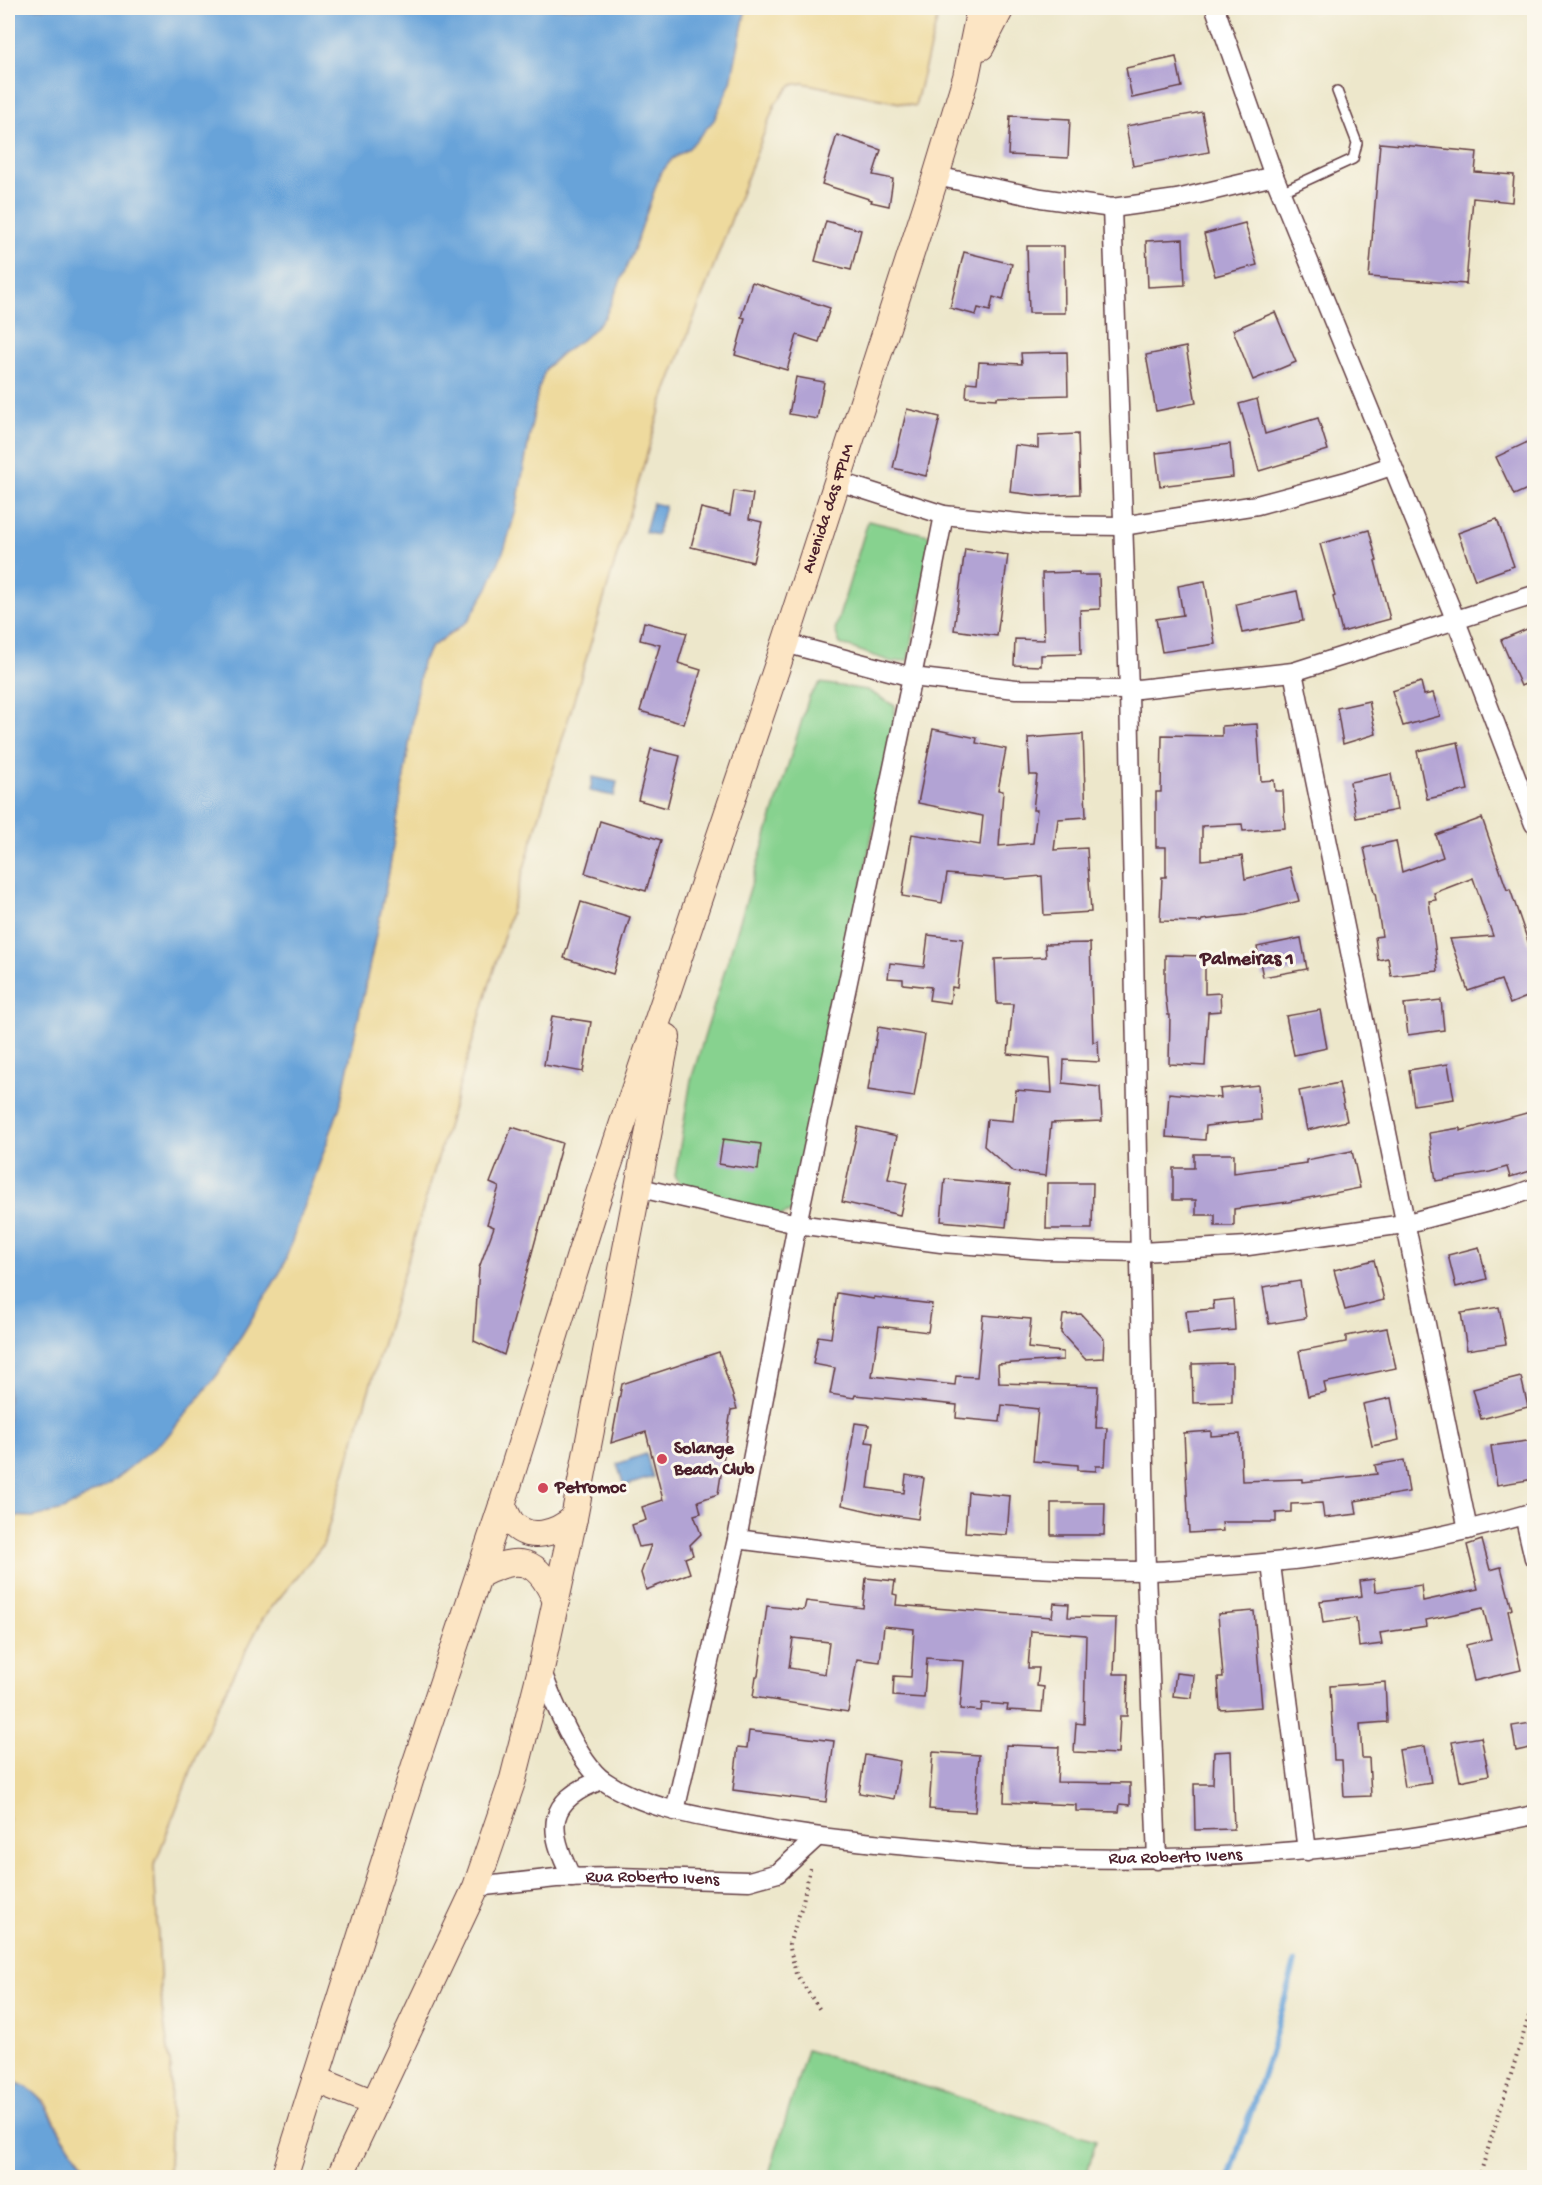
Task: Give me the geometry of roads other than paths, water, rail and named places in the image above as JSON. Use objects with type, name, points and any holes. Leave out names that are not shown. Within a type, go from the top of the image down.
[{"type":"street","name":"Avenida das FPLM","points":[[687,937],[936,176],[966,77],[980,8]]},
{"type":"street","name":"Avenida das FPLM","points":[[966,77],[1000,8]]},
{"type":"street","points":[[1215,8],[1277,184],[1456,621],[1534,824]]},
{"type":"street","points":[[936,176],[1041,198],[1112,208],[1277,184]]},
{"type":"street","points":[[1112,208],[1129,690],[1146,1571],[1157,1860]]},
{"type":"street","points":[[837,481],[944,515],[1040,525],[1122,526],[1257,505],[1347,481],[1392,466]]},
{"type":"street","points":[[675,1811],[737,1539],[797,1224],[944,515]]},
{"type":"street","points":[[785,643],[912,677],[1016,688],[1129,690],[1293,672],[1534,595]]},
{"type":"street","points":[[1293,672],[1467,1530]]},
{"type":"street","points":[[339,2178],[476,1887],[513,1779],[541,1669],[574,1518],[636,1187],[687,937]]},
{"type":"street","points":[[284,2178],[415,1765],[502,1505],[599,1194],[687,937]]},
{"type":"street","points":[[636,1187],[797,1224],[941,1243],[1047,1250],[1141,1252],[1248,1246],[1404,1224],[1534,1188]]},
{"type":"street","points":[[502,1505],[512,1522],[530,1533],[541,1535],[554,1532],[574,1518]]},
{"type":"street","points":[[737,1539],[903,1560],[1019,1568],[1146,1571],[1270,1564],[1367,1551],[1529,1514],[1534,1558]]},
{"type":"street","points":[[479,1575],[496,1566],[512,1562],[527,1564],[538,1571],[549,1585],[556,1600]]},
{"type":"street","points":[[1270,1564],[1307,1851]]},
{"type":"street","name":"Rua Roberto Ivens","points":[[541,1669],[553,1703],[568,1732],[602,1780],[642,1799],[675,1811],[816,1838],[1023,1857],[1157,1860],[1307,1851],[1463,1830],[1534,1815]]},
{"type":"street","points":[[572,1878],[559,1851],[555,1829],[558,1812],[565,1799],[582,1787],[602,1780]]},
{"type":"street","name":"Rua Roberto Ivens","points":[[476,1887],[572,1878],[617,1877],[749,1881],[778,1873],[816,1838]]},
{"type":"street","points":[[315,2079],[374,2103]]},
{"type":"lane","points":[[1277,184],[1353,159],[1357,143],[1337,91]]},
{"type":"water","points":[[8,8],[746,8],[731,82],[714,120],[689,148],[672,159],[660,174],[633,252],[605,317],[586,337],[561,354],[546,368],[538,390],[516,510],[505,547],[488,588],[468,621],[431,647],[422,662],[389,872],[340,1106],[282,1269],[218,1374],[166,1438],[108,1485],[63,1510],[34,1517],[8,1516]]},
{"type":"water","points":[[653,503],[665,506],[657,535],[645,532]]},
{"type":"water","points":[[593,777],[617,782],[614,796],[590,791]]},
{"type":"water","points":[[646,1454],[653,1477],[624,1486],[617,1464]]},
{"type":"water","points":[[8,2081],[28,2088],[42,2100],[66,2141],[93,2177],[8,2177]]},
{"type":"waterway","points":[[1229,2178],[1270,2053],[1295,1962]]},
{"type":"place","name":"Solange Beach Club","points":[[662,1459]]},
{"type":"place","name":"Petromoc","points":[[543,1488]]},
{"type":"district","name":"Palmeiras 1","points":[[1247,960]]}]
